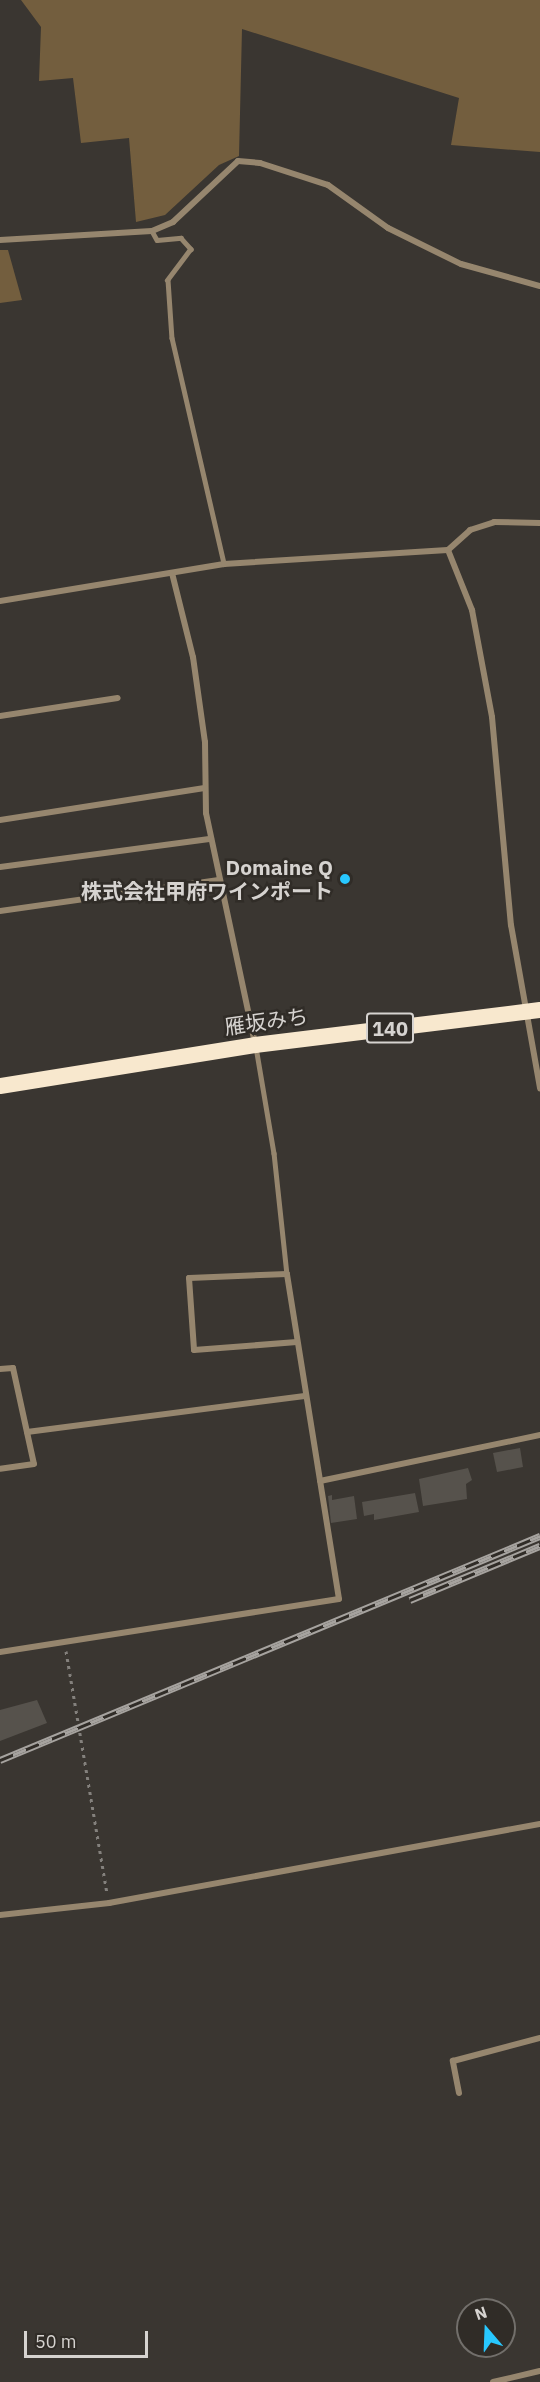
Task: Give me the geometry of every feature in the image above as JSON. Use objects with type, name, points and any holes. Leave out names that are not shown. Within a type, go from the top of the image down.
[{"type":"highway","name":"雁坂みち","points":[[0,1086],[255,1045],[533,1011]]},
{"type":"street","points":[[0,240],[152,231],[173,222],[238,161],[260,162],[328,185],[388,228],[461,264],[540,286]]},
{"type":"street","points":[[0,601],[224,564],[448,550],[470,530],[494,522],[540,523]]},
{"type":"street","points":[[448,550],[472,610],[492,717],[511,925],[533,1011],[540,1088]]},
{"type":"street","points":[[172,573],[193,657],[205,742],[206,788],[211,839],[255,1045]]},
{"type":"street","points":[[0,716],[118,698]]},
{"type":"street","points":[[0,820],[206,788]]},
{"type":"street","points":[[0,867],[211,839]]},
{"type":"street","points":[[0,911],[219,880]]},
{"type":"street","points":[[0,1652],[339,1599],[287,1274],[189,1278],[194,1350],[297,1342]]},
{"type":"street","points":[[0,1370],[13,1368],[34,1464],[0,1469]]},
{"type":"street","points":[[27,1432],[306,1395]]},
{"type":"street","points":[[320,1481],[540,1435]]},
{"type":"street","points":[[0,1915],[109,1903],[540,1824]]},
{"type":"street","points":[[459,2093],[453,2061],[540,2038]]},
{"type":"street","points":[[493,2382],[540,2371]]},
{"type":"lane","points":[[152,231],[157,240],[181,238],[191,249],[168,280],[172,338],[224,564]]},
{"type":"lane","points":[[255,1045],[274,1153],[287,1274]]},
{"type":"path","points":[[65,1643],[109,1903]]},
{"type":"shaded area","points":[[21,0],[540,0],[540,152],[451,145],[459,98],[242,29],[239,156],[219,165],[165,215],[136,222],[129,138],[81,143],[73,78],[39,81],[41,27]]},
{"type":"shaded area","points":[[0,250],[8,250],[22,300],[0,303]]},
{"type":"building","points":[[520,1448],[523,1467],[497,1472],[493,1453]]},
{"type":"building","points":[[468,1468],[472,1480],[466,1484],[467,1499],[423,1506],[419,1479]]},
{"type":"building","points":[[415,1493],[419,1512],[374,1520],[374,1514],[364,1516],[362,1502]]},
{"type":"building","points":[[332,1495],[332,1500],[354,1496],[357,1519],[331,1523],[328,1496]]},
{"type":"building","points":[[37,1700],[47,1723],[0,1741],[0,1710]]},
{"type":"railway","points":[[0,1760],[540,1536]]},
{"type":"railway","points":[[410,1600],[540,1546]]},
{"type":"place","name":"Domaine Q 株式会社甲府ワインポート","points":[[345,879]]}]
